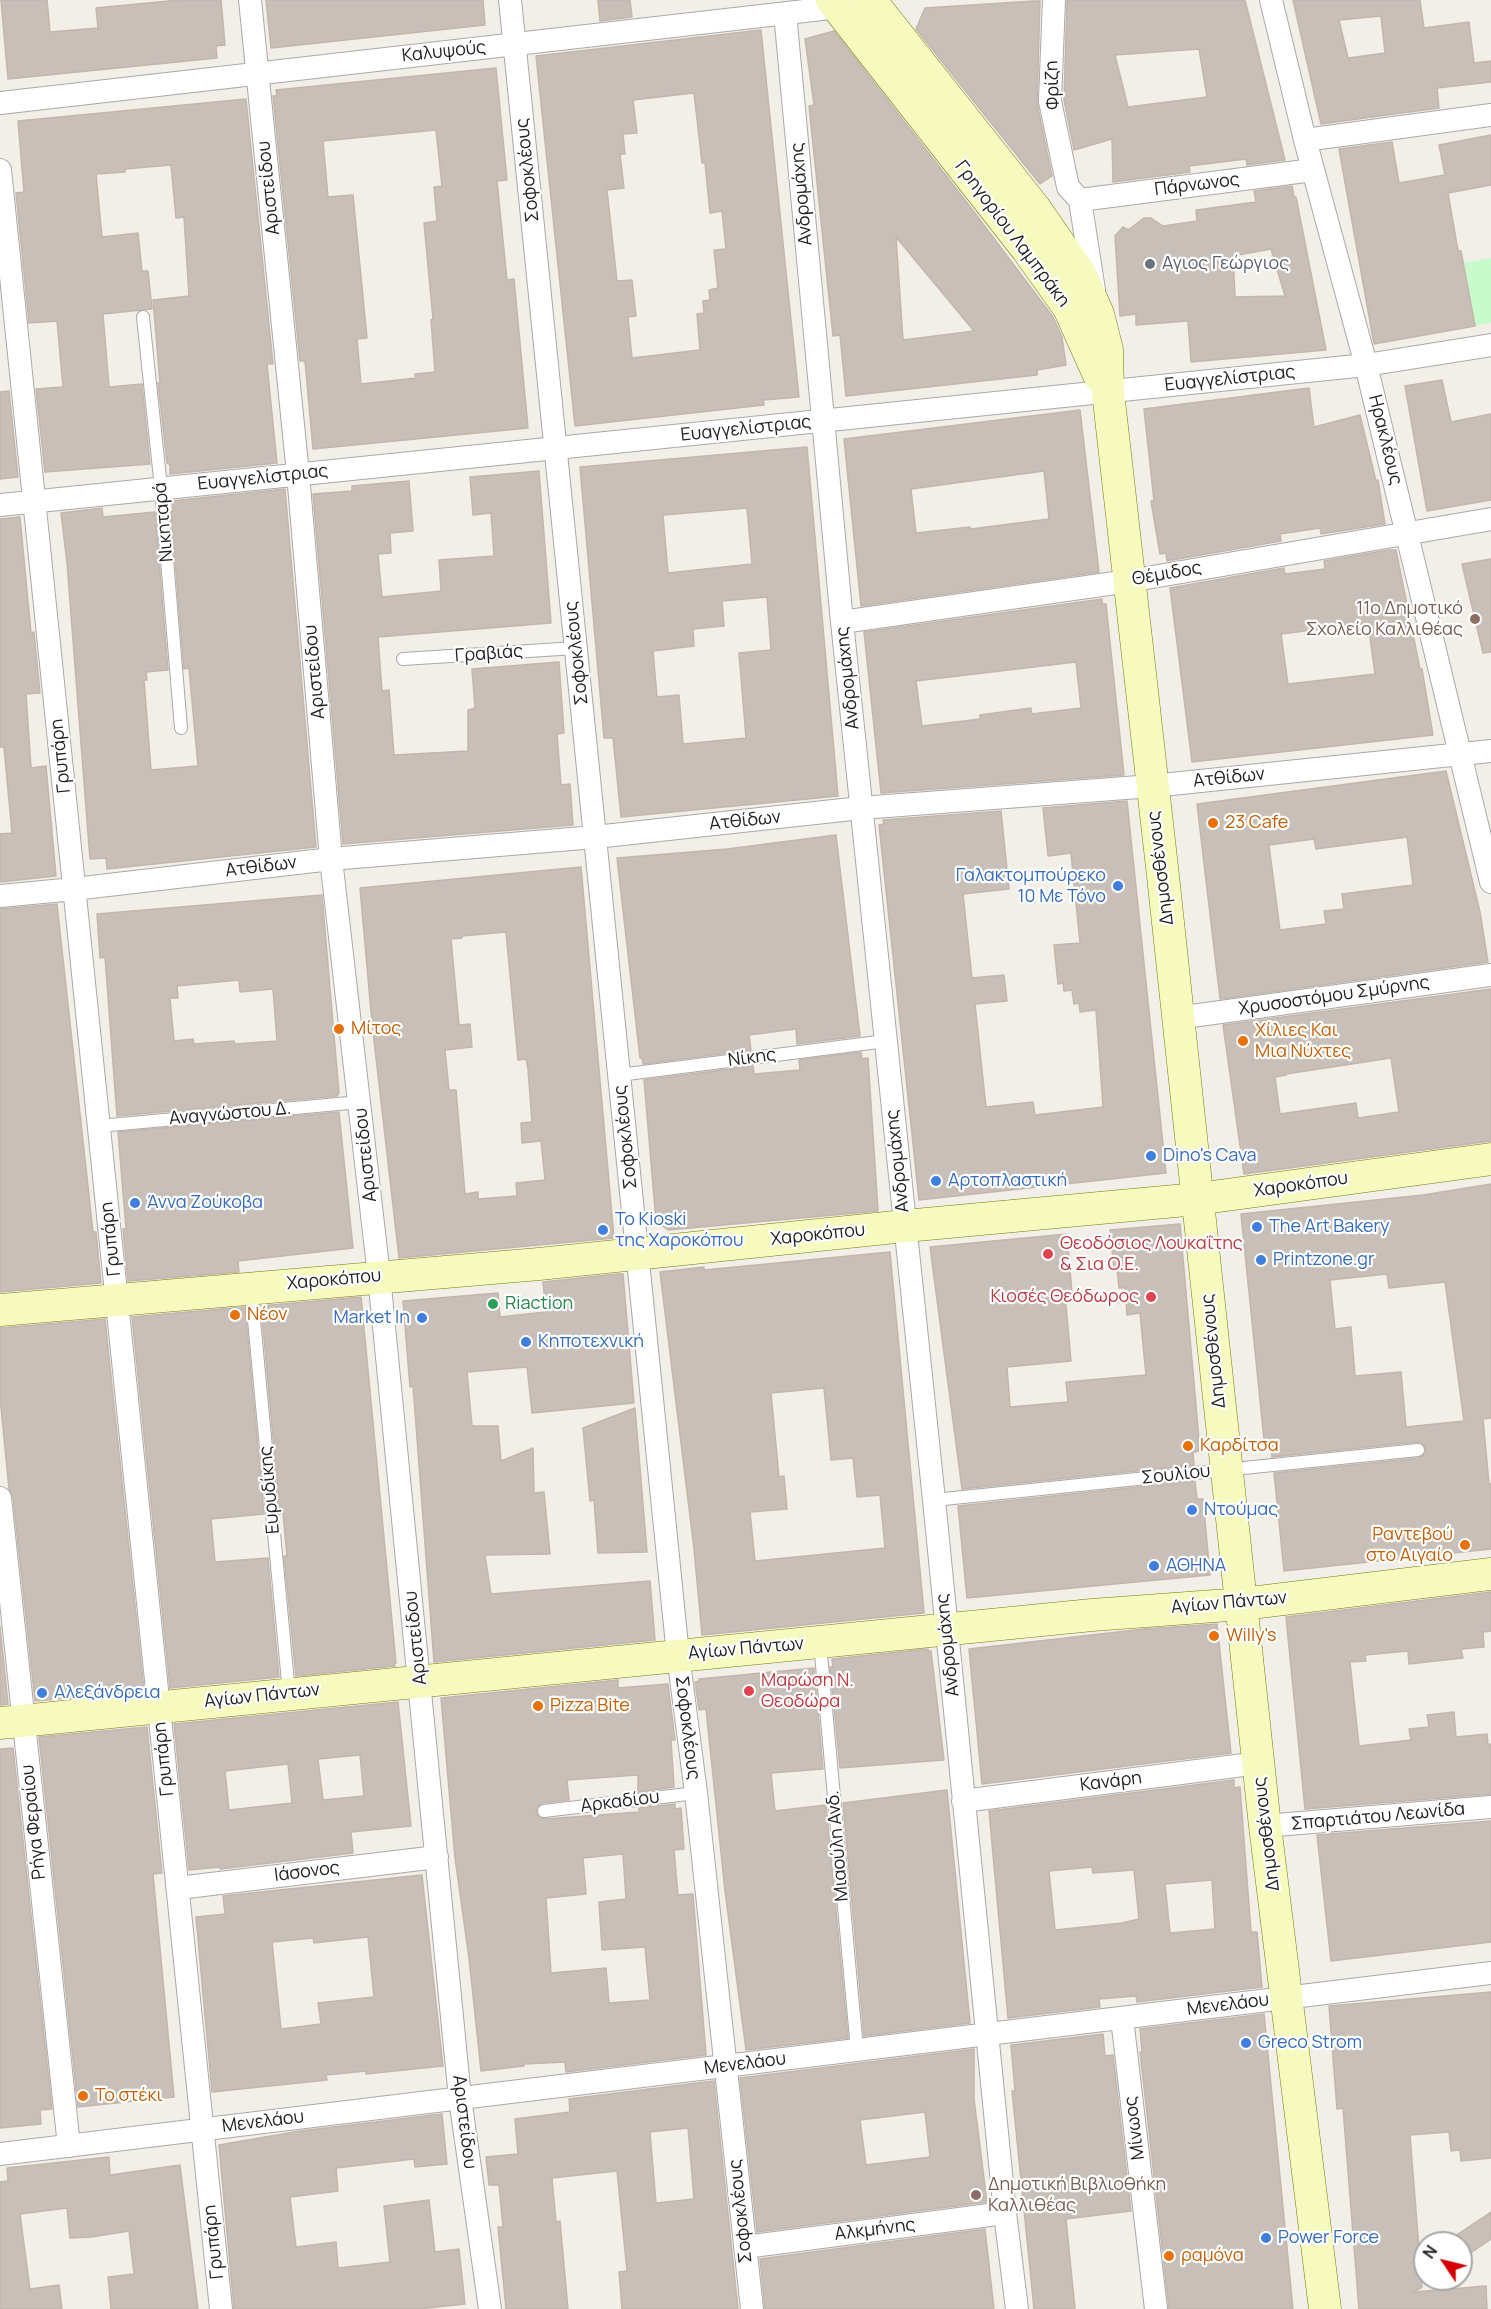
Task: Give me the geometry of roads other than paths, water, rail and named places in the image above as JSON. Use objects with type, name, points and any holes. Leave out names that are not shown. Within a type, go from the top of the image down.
[{"type":"street","name":"Αριστείδου","points":[[250,0],[298,474],[331,859],[379,1276],[460,2098],[490,2309]]},
{"type":"street","name":"Σοφοκλέους","points":[[510,0],[678,1655],[696,1793],[752,2309]]},
{"type":"street","name":"Φρίζη","points":[[1054,0],[1050,101],[1068,187],[1080,200]]},
{"type":"street","name":"Ηρακλέους","points":[[1270,0],[1305,141],[1366,365],[1491,882]]},
{"type":"street","name":"Καλυψούς","points":[[0,103],[785,13],[835,4],[877,1]]},
{"type":"street","name":"Γρηγορίου Λαμπράκη","points":[[877,1],[1046,223],[1080,274],[1098,314],[1107,350],[1108,392]]},
{"type":"street","name":"Γρηγορίου Λαμπράκη","points":[[835,4],[1027,249],[1069,308],[1090,359],[1108,392]]},
{"type":"street","name":"Ανδρομάχης","points":[[785,13],[842,622],[934,1500],[1005,2213],[1017,2309]]},
{"type":"street","points":[[1305,141],[1491,115]]},
{"type":"street","name":"Γρυπάρη","points":[[0,170],[221,2309]]},
{"type":"street","name":"Πάρνωνος","points":[[1080,200],[1313,170]]},
{"type":"street","points":[[1080,200],[1098,314]]},
{"type":"street","name":"Ευαγγελίστριας","points":[[0,505],[1366,365],[1491,345]]},
{"type":"street","name":"Δημοσθένους","points":[[1108,392],[1265,1826],[1325,2309]]},
{"type":"street","name":"Θέμιδος","points":[[842,622],[1129,581],[1491,519]]},
{"type":"street","name":"Ατθίδων","points":[[0,896],[331,859],[595,837],[861,808],[1152,786],[1491,751]]},
{"type":"street","name":"Χρυσοστόμου Σμύρνης","points":[[1177,1018],[1491,975]]},
{"type":"street","name":"Χαροκόπου","points":[[0,1310],[539,1264],[905,1226],[1197,1199],[1491,1159]]},
{"type":"street","name":"Ρήγα Φεραίου","points":[[0,1498],[11,1722],[69,2146]]},
{"type":"street","name":"Αγίων Πάντων","points":[[11,1722],[1092,1615],[1242,1604],[1491,1574]]},
{"type":"street","name":"Κανάρη","points":[[963,1801],[1259,1763]]},
{"type":"street","name":"Σπαρτιάτου Λεωνίδα","points":[[1265,1826],[1491,1807]]},
{"type":"street","name":"Ιάσονος","points":[[178,1888],[437,1857]]},
{"type":"street","name":"Μενελάου","points":[[0,2154],[1491,1973]]},
{"type":"street","name":"Μίνωος","points":[[1122,2018],[1156,2309]]},
{"type":"street","name":"Αλκμήνης","points":[[746,2247],[1005,2213]]},
{"type":"lane","name":"Νικηταρά","points":[[142,317],[161,488],[181,728]]},
{"type":"lane","name":"Γραβιάς","points":[[403,659],[576,648]]},
{"type":"lane","name":"Νίκης","points":[[619,1075],[886,1041]]},
{"type":"lane","name":"Αναγνώστου Δ.","points":[[99,1126],[360,1102]]},
{"type":"lane","name":"Ευρυδίκης","points":[[251,1287],[289,1693]]},
{"type":"lane","name":"Σουλίου","points":[[934,1500],[1418,1450]]},
{"type":"lane","name":"Μιαούλη Ανδ.","points":[[820,1643],[857,2050]]},
{"type":"lane","name":"Αρκαδίου","points":[[544,1811],[696,1793]]},
{"type":"place","name":"Αγιος Γεώργιος","points":[[1150,264]]},
{"type":"place","name":"11ο Δημοτικό Σχολείο Καλλιθέας","points":[[1475,619]]},
{"type":"place","name":"23 Cafe","points":[[1213,823]]},
{"type":"place","name":"Γαλακτομπούρεκο 10 Με Τόνο","points":[[1118,886]]},
{"type":"place","name":"Μίτος","points":[[339,1029]]},
{"type":"place","name":"Χίλιες Και Μια Νύχτες","points":[[1243,1041]]},
{"type":"place","name":"Dino's Cava","points":[[1151,1156]]},
{"type":"place","name":"Αρτοπλαστική","points":[[936,1181]]},
{"type":"place","name":"Άννα Ζούκοβα","points":[[135,1203]]},
{"type":"place","name":"The Art Bakery","points":[[1257,1227]]},
{"type":"place","name":"Το Kioski της Χαροκόπου","points":[[603,1230]]},
{"type":"place","name":"Θεοδόσιος Λουκαΐτης & Σια Ο.Ε.","points":[[1048,1254]]},
{"type":"place","name":"Printzone.gr","points":[[1261,1260]]},
{"type":"place","name":"Κιοσές Θεόδωρος","points":[[1151,1297]]},
{"type":"place","name":"Riaction","points":[[493,1304]]},
{"type":"place","name":"Νέον","points":[[235,1315]]},
{"type":"place","name":"Market In","points":[[422,1318]]},
{"type":"place","name":"Κηποτεχνική","points":[[526,1342]]},
{"type":"place","name":"Καρδίτσα","points":[[1188,1446]]},
{"type":"place","name":"Ντούμας","points":[[1192,1510]]},
{"type":"place","name":"Ραντεβού στο Αιγαίο","points":[[1465,1545]]},
{"type":"place","name":"ΑΘΗΝΑ","points":[[1154,1566]]},
{"type":"place","name":"Willy's","points":[[1214,1636]]},
{"type":"place","name":"Μαρώση Ν. Θεοδώρα","points":[[749,1691]]},
{"type":"place","name":"Αλεξάνδρεια","points":[[42,1693]]},
{"type":"place","name":"Pizza Bite","points":[[538,1706]]},
{"type":"place","name":"Greco Strom","points":[[1246,2043]]},
{"type":"place","name":"Το στέκι","points":[[83,2096]]},
{"type":"place","name":"Δημοτική Βιβλιοθήκη Καλλιθέας","points":[[976,2195]]},
{"type":"place","name":"Power Force","points":[[1266,2238]]},
{"type":"place","name":"ραμόνα","points":[[1169,2256]]}]
